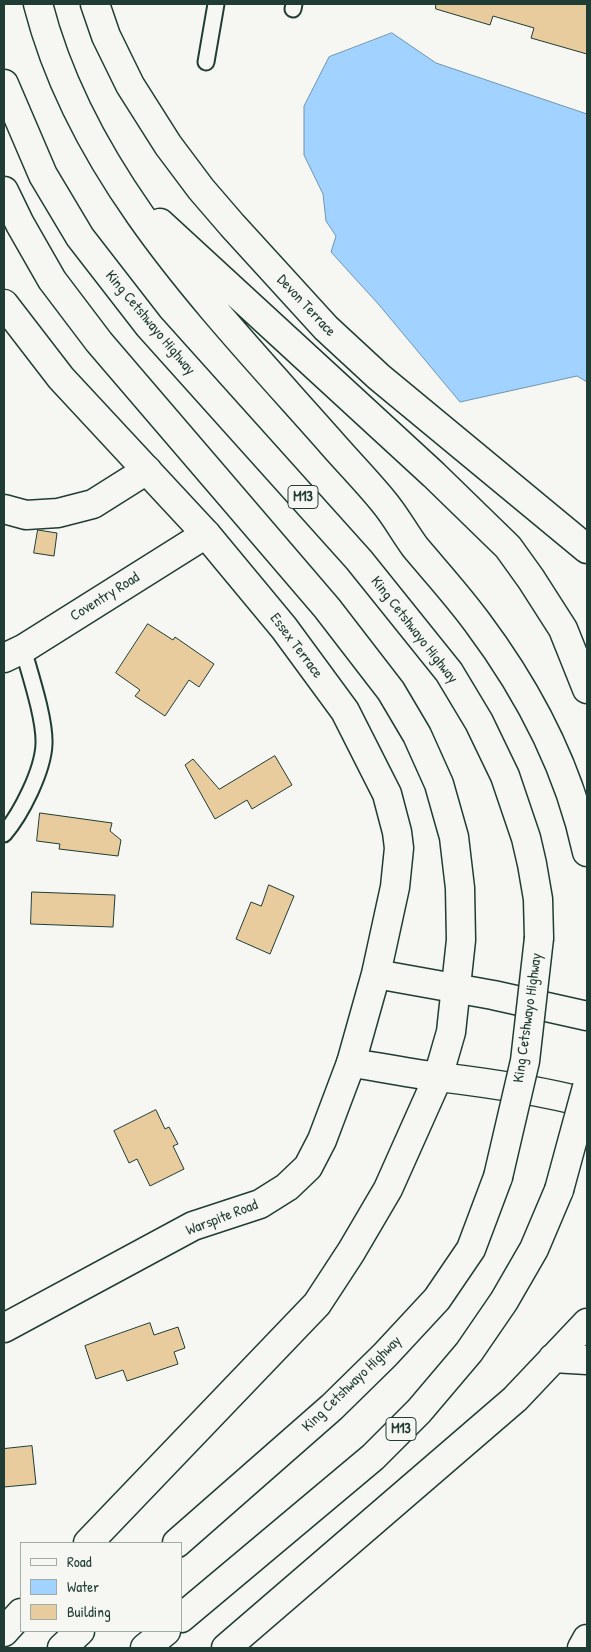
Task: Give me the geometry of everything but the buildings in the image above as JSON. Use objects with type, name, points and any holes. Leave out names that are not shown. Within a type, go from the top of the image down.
[{"type":"main road","points":[[38,4],[43,25],[84,123],[122,188],[174,263],[384,502],[414,545],[456,595],[497,650],[523,690],[546,734],[565,779],[587,852]]},
{"type":"main road","name":"Devon Terrace","points":[[95,4],[106,36],[130,85],[201,189],[239,232],[326,328],[379,377],[587,549]]},
{"type":"main road","name":"King Cetshwayo Highway","points":[[4,84],[43,175],[80,237],[149,326],[359,560],[449,672],[479,722],[508,785],[526,838],[538,899],[539,938],[525,1061],[498,1177],[470,1249],[437,1299],[385,1355],[332,1407],[178,1542]]},
{"type":"main road","points":[[122,188],[426,468],[508,547],[531,578],[563,629],[587,689]]},
{"type":"main road","points":[[4,191],[52,280],[98,342],[328,608],[391,691],[417,735],[439,784],[454,837],[460,888],[461,932],[457,989],[451,1032],[438,1077],[388,1189],[352,1252],[317,1304],[89,1542]]},
{"type":"main road","name":"Essex Terrace","points":[[4,304],[62,378],[206,534],[284,628],[344,711],[387,794],[397,832],[398,848],[395,886],[376,974],[351,1063]]},
{"type":"main road","points":[[4,509],[26,515],[58,513],[94,504],[147,470]]},
{"type":"main road","name":"Coventry Road","points":[[14,654],[206,534]]},
{"type":"main road","points":[[376,974],[587,1016]]},
{"type":"main road","points":[[351,1063],[438,1077],[488,1082],[587,1103]]},
{"type":"main road","name":"Warspite Road","points":[[4,1328],[193,1226],[260,1204],[286,1187],[308,1167],[322,1140],[351,1063]]},
{"type":"main road","name":"M13","points":[[182,1617],[373,1457],[419,1411],[469,1352],[504,1301],[534,1249],[559,1190],[587,1087]]},
{"type":"main road","points":[[226,1648],[514,1399],[587,1323]]},
{"type":"main road","points":[[553,1358],[587,1360]]},
{"type":"main road","points":[[4,1632],[20,1614]]},
{"type":"main road","points":[[62,1648],[79,1632]]},
{"type":"main road","points":[[145,1648],[165,1632]]},
{"type":"main road","points":[[582,1648],[587,1639]]},
{"type":"lane","points":[[206,62],[216,4]]},
{"type":"lane","points":[[4,834],[15,821],[36,776],[44,744],[41,718],[14,654]]},
{"type":"water","points":[[392,33],[436,63],[587,114],[587,382],[577,376],[460,402],[380,306],[331,252],[336,236],[326,221],[323,194],[304,155],[304,106],[329,57]]}]
